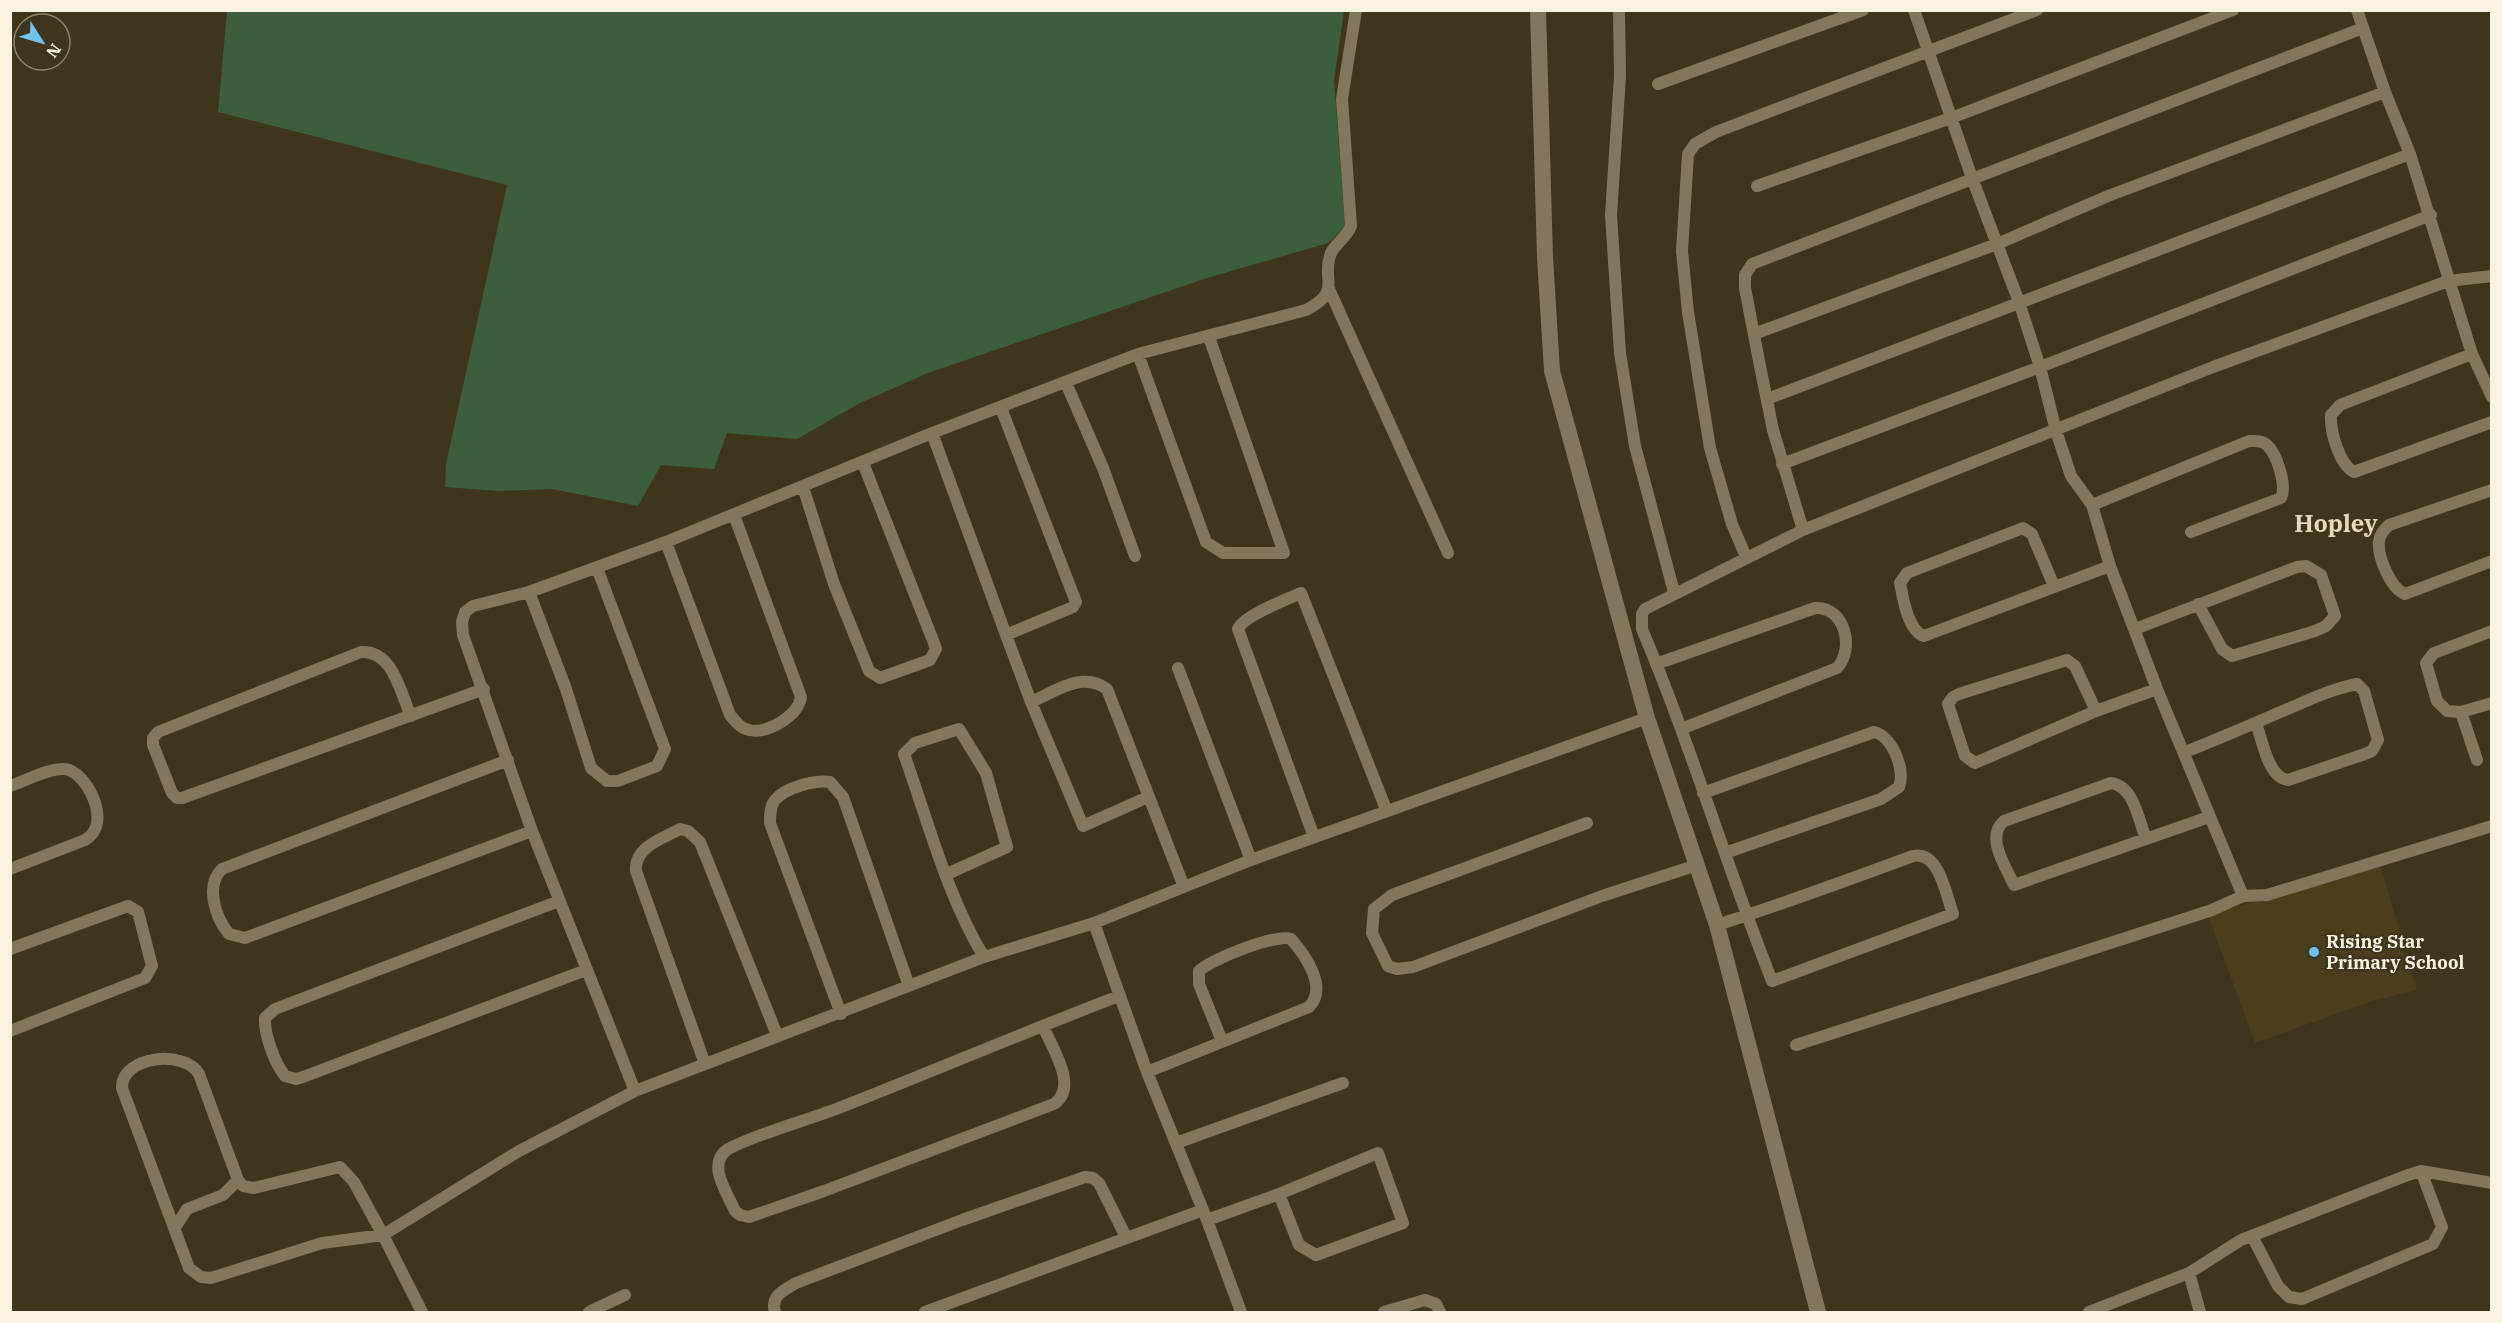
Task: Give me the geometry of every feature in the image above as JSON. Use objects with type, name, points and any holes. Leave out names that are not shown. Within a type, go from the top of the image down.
[{"type":"main road","points":[[1538,10],[1545,257],[1552,371],[1647,718],[1717,926],[1818,1312]]},
{"type":"street","points":[[1356,10],[1342,99],[1351,226],[1331,253],[1329,289],[1448,553]]},
{"type":"street","points":[[1620,10],[1621,54],[1611,215],[1620,353],[1635,446],[1674,592]]},
{"type":"street","points":[[1658,84],[1863,10]]},
{"type":"street","points":[[1914,10],[1930,51],[1971,178],[2019,302],[2040,367],[2056,431],[2072,476],[2092,505],[2110,566],[2157,689],[2243,896]]},
{"type":"street","points":[[1746,557],[1732,524],[1710,448],[1688,312],[1682,251],[1688,154],[1695,144],[1716,132],[2037,10]]},
{"type":"street","points":[[1756,186],[1951,118],[2233,10]]},
{"type":"street","points":[[2357,10],[2431,215],[2448,281],[2472,354],[2492,397]]},
{"type":"street","points":[[1803,530],[1782,464],[1754,334],[1745,281],[1745,275],[1752,264],[2363,28]]},
{"type":"street","points":[[1754,334],[1997,244],[2098,200],[2385,92]]},
{"type":"street","points":[[1767,399],[2410,154]]},
{"type":"street","points":[[1782,464],[2040,367],[2431,215]]},
{"type":"street","points":[[1717,926],[1746,916],[1920,854],[1926,855],[1934,864],[1953,914],[1772,981],[1746,916],[1681,729],[1642,629],[1641,614],[1652,604],[1803,530],[2213,367],[2448,281],[2492,276]]},
{"type":"street","points":[[635,1091],[532,831],[484,689],[463,635],[462,622],[465,612],[473,606],[529,592],[666,542],[932,433],[1138,354],[1306,310],[1322,300],[1329,289]]},
{"type":"street","points":[[1138,354],[1206,542],[1222,553],[1284,553],[1209,337]]},
{"type":"street","points":[[2472,354],[2340,405],[2331,415],[2332,429],[2343,461],[2354,472],[2492,422]]},
{"type":"street","points":[[1066,383],[1102,468],[1135,556]]},
{"type":"street","points":[[1001,408],[1076,602],[1073,607],[1006,635]]},
{"type":"street","points":[[932,433],[1031,702],[1083,826],[1148,797]]},
{"type":"street","points":[[2092,505],[2248,441],[2259,441],[2267,445],[2285,484],[2281,498],[2191,532]]},
{"type":"street","points":[[803,487],[834,584],[869,671],[880,678],[930,660],[936,649],[934,643],[863,463]]},
{"type":"street","points":[[2492,490],[2389,525],[2379,537],[2379,544],[2395,587],[2405,594],[2492,561]]},
{"type":"street","points":[[666,542],[730,715],[743,728],[762,729],[791,716],[801,697],[734,515]]},
{"type":"street","points":[[2054,586],[2032,534],[2023,528],[1907,573],[1900,583],[1912,624],[1924,636],[2110,566]]},
{"type":"street","points":[[2135,629],[2198,604],[2297,567],[2306,567],[2321,575],[2326,583],[2335,616],[2326,626],[2315,631],[2232,656],[2222,649],[2198,604]]},
{"type":"street","points":[[529,592],[566,689],[591,768],[608,781],[618,781],[657,766],[665,749],[597,568]]},
{"type":"street","points":[[1314,837],[1238,629],[1242,622],[1300,593],[1386,809]]},
{"type":"street","points":[[1656,664],[1815,608],[1829,610],[1841,622],[1848,648],[1837,668],[1681,729]]},
{"type":"street","points":[[2492,631],[2428,657],[2427,672],[2437,701],[2447,711],[2461,712],[2492,703]]},
{"type":"street","points":[[411,716],[385,660],[372,651],[361,652],[158,732],[153,738],[153,744],[172,793],[180,798],[411,716],[484,689]]},
{"type":"street","points":[[2096,711],[2075,666],[2067,660],[1959,694],[1953,697],[1948,704],[1965,756],[1975,763],[2096,711],[2157,689]]},
{"type":"street","points":[[1178,668],[1251,860]]},
{"type":"street","points":[[1031,702],[1081,681],[1091,680],[1107,689],[1113,698],[1148,797],[1184,887]]},
{"type":"street","points":[[2185,752],[2334,690],[2357,684],[2364,691],[2378,740],[2372,751],[2288,780],[2282,779],[2274,772],[2256,723]]},
{"type":"street","points":[[2461,712],[2477,760]]},
{"type":"street","points":[[422,1312],[383,1235],[359,1189],[340,1167],[254,1188],[243,1186],[238,1180],[195,1067],[171,1058],[132,1067],[125,1074],[123,1088],[176,1226],[189,1268],[206,1278],[322,1243],[383,1235],[519,1151],[635,1091],[777,1035],[841,1014],[984,957],[1094,922],[1386,809],[1647,718]]},
{"type":"street","points":[[947,874],[1007,847],[986,773],[959,729],[915,743],[904,754],[947,874],[972,937],[984,957]]},
{"type":"street","points":[[1703,793],[1874,732],[1888,742],[1902,771],[1899,787],[1881,799],[1725,853]]},
{"type":"street","points":[[508,760],[222,869],[216,875],[211,888],[217,909],[229,934],[245,938],[532,831]]},
{"type":"street","points":[[10,786],[54,771],[71,771],[78,775],[91,796],[99,821],[95,832],[86,840],[10,869]]},
{"type":"street","points":[[841,1014],[770,823],[771,808],[775,800],[800,787],[820,781],[830,782],[843,797],[909,986]]},
{"type":"street","points":[[2146,839],[2128,792],[2117,783],[2111,783],[2004,821],[1995,832],[2014,885],[2146,839],[2209,817]]},
{"type":"street","points":[[1587,823],[1392,895],[1381,902],[1374,909],[1372,933],[1388,966],[1397,969],[1413,967],[1602,896],[1697,865]]},
{"type":"street","points":[[1796,1045],[2212,910],[2243,896],[2267,895],[2492,826]]},
{"type":"street","points":[[705,1064],[635,863],[642,850],[680,829],[688,831],[700,842],[777,1035]]},
{"type":"street","points":[[559,901],[275,1010],[265,1018],[264,1024],[274,1052],[285,1076],[296,1079],[586,970]]},
{"type":"street","points":[[10,949],[128,906],[138,912],[152,966],[145,978],[10,1031]]},
{"type":"street","points":[[1094,922],[1147,1072],[1205,1215],[1241,1312]]},
{"type":"street","points":[[1147,1072],[1309,1007],[1315,1001],[1317,986],[1310,969],[1291,939],[1280,937],[1270,940],[1208,964],[1199,971],[1199,984],[1222,1041]]},
{"type":"street","points":[[1043,1026],[1066,1083],[1063,1096],[1054,1104],[824,1191],[749,1216],[740,1215],[735,1211],[717,1165],[720,1156],[728,1149],[844,1106],[1043,1026],[1119,996]]},
{"type":"street","points":[[1176,1143],[1343,1083]]},
{"type":"street","points":[[925,1312],[1126,1237],[1280,1194],[1378,1153],[1403,1223],[1316,1255],[1299,1245],[1280,1194]]},
{"type":"street","points":[[2089,1312],[2189,1273],[2252,1236],[2421,1171],[2492,1183]]},
{"type":"street","points":[[2252,1236],[2278,1286],[2289,1297],[2302,1299],[2433,1244],[2442,1227],[2421,1171]]},
{"type":"street","points":[[775,1312],[775,1299],[780,1292],[796,1283],[962,1220],[1085,1177],[1093,1178],[1099,1183],[1126,1237]]},
{"type":"street","points":[[176,1226],[187,1209],[223,1195],[238,1180]]},
{"type":"street","points":[[2189,1273],[2200,1312]]},
{"type":"street","points":[[589,1312],[625,1295]]},
{"type":"street","points":[[1384,1312],[1425,1300],[1436,1304],[1440,1312]]},
{"type":"shaded area","name":"Rising Star Primary School","points":[[2380,864],[2417,990],[2372,1001],[2255,1043],[2208,915]]},
{"type":"green space","points":[[227,11],[1344,11],[1334,80],[1345,227],[1328,243],[1207,278],[928,373],[860,403],[797,439],[727,433],[714,469],[661,465],[638,506],[552,489],[499,491],[445,487],[446,464],[507,185],[218,112]]},
{"type":"place","name":"Rising Star Primary School","points":[[2314,952]]},
{"type":"district","name":"Hopley","points":[[2336,524]]}]
